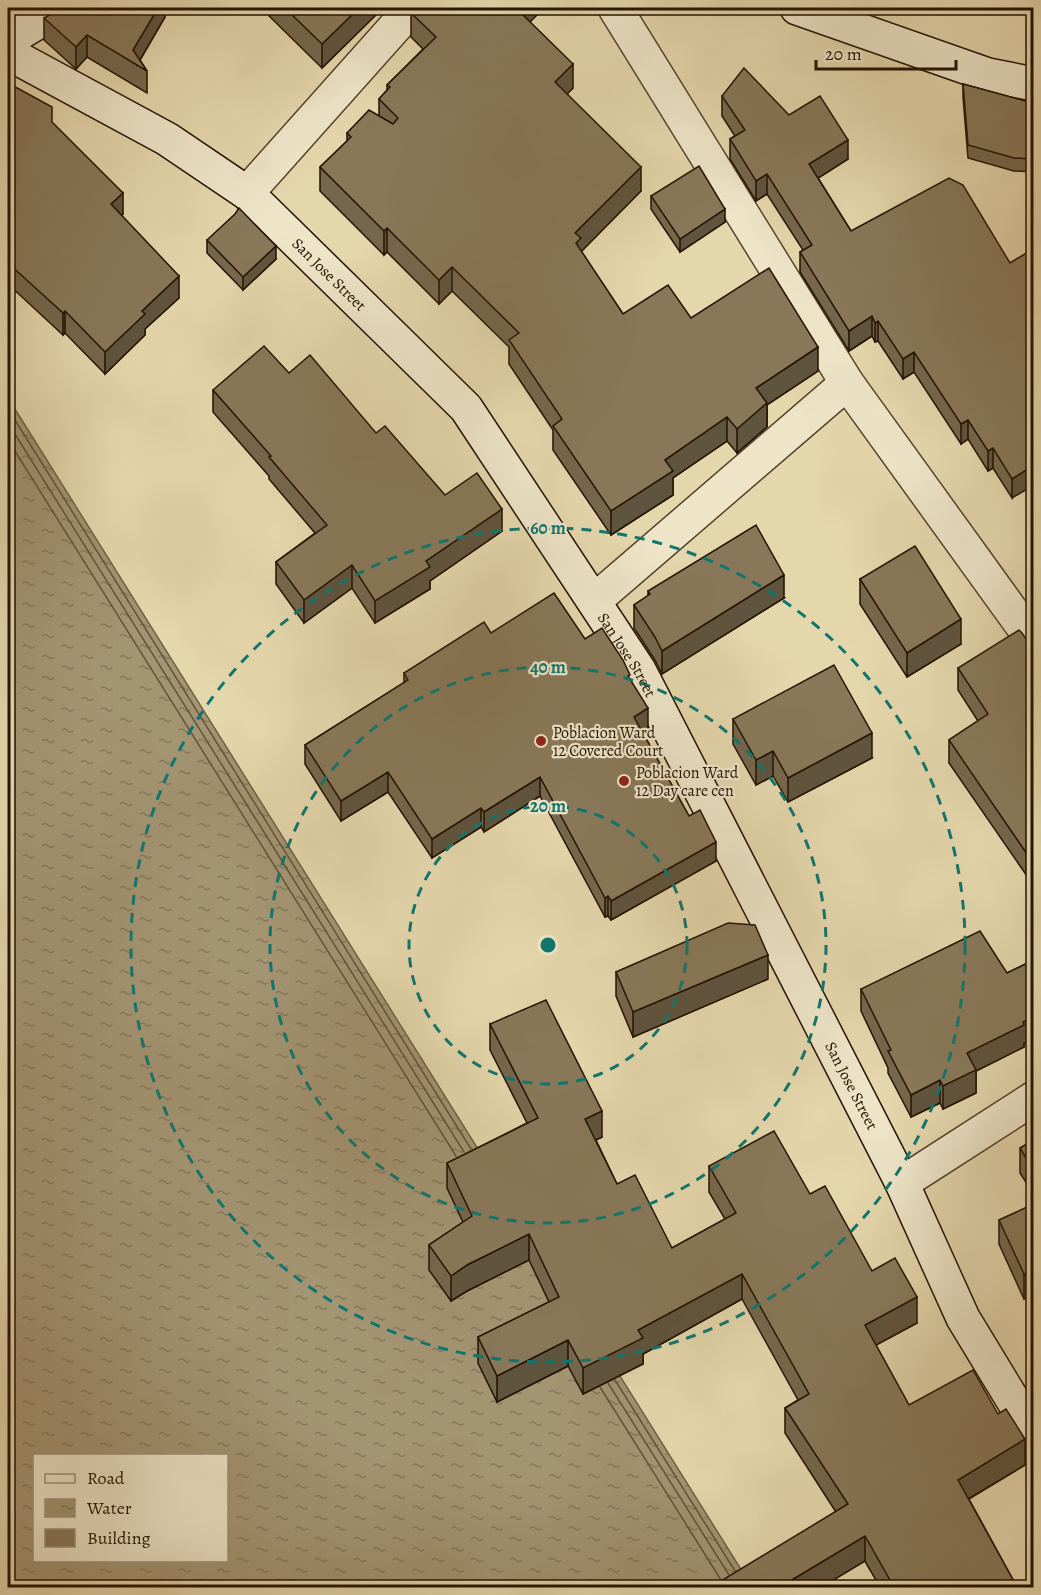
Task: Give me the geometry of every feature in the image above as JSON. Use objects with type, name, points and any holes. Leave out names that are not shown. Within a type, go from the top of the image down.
[{"type":"street","points":[[8,40],[61,8]]},
{"type":"street","points":[[248,192],[412,8]]},
{"type":"street","points":[[615,8],[846,383],[1034,642]]},
{"type":"street","points":[[797,8],[988,75],[1034,84]]},
{"type":"street","name":"San Jose Street","points":[[8,52],[167,139],[248,192],[466,408],[639,670],[902,1183],[963,1318],[1034,1435]]},
{"type":"street","points":[[594,601],[846,383]]},
{"type":"street","points":[[902,1183],[1034,1098]]},
{"type":"water","points":[[8,398],[752,1587],[8,1587]]},
{"type":"building","points":[[62,8],[107,8],[111,15],[116,8],[158,8],[133,50],[147,71],[87,35],[76,47],[44,18]]},
{"type":"building","points":[[285,8],[359,8],[322,44]]},
{"type":"building","points":[[416,8],[520,8],[518,10],[573,64],[555,82],[641,167],[575,233],[581,238],[576,243],[623,314],[668,285],[691,318],[769,268],[818,347],[756,388],[767,403],[737,429],[727,417],[665,460],[673,471],[611,511],[553,426],[562,419],[509,340],[519,333],[452,267],[439,280],[387,228],[384,231],[320,167],[351,137],[347,133],[369,110],[393,124],[398,118],[379,99],[390,87],[387,85],[436,37],[411,13]]},
{"type":"building","points":[[744,68],[789,115],[820,96],[848,140],[809,164],[851,231],[949,178],[963,185],[1010,263],[1030,251],[1034,256],[1034,465],[1012,479],[993,448],[988,451],[968,420],[961,424],[914,352],[903,359],[878,321],[875,323],[872,316],[849,331],[800,252],[812,245],[767,174],[756,181],[730,139],[745,130],[722,96]]},
{"type":"building","points":[[8,83],[52,107],[52,122],[123,193],[111,204],[179,276],[142,311],[145,314],[105,352],[65,311],[63,313],[8,263]]},
{"type":"building","points":[[963,84],[1033,103],[1034,101],[1034,159],[1014,158],[968,145]]},
{"type":"building","points":[[699,166],[725,209],[680,239],[651,196]]},
{"type":"building","points":[[239,208],[276,246],[243,277],[207,240]]},
{"type":"building","points":[[264,346],[289,373],[310,355],[376,433],[385,426],[445,495],[477,473],[502,509],[426,561],[430,567],[375,601],[352,565],[304,600],[276,562],[327,525],[213,390]]},
{"type":"building","points":[[756,525],[784,575],[662,651],[634,605],[650,594],[648,591]]},
{"type":"building","points":[[915,546],[961,619],[907,653],[860,579]]},
{"type":"building","points":[[554,593],[585,639],[602,628],[623,660],[630,675],[628,676],[648,708],[634,717],[689,816],[700,810],[716,842],[611,901],[608,896],[605,898],[540,777],[484,812],[481,808],[432,839],[388,772],[341,801],[305,745],[408,680],[404,673],[484,622],[491,633]]},
{"type":"building","points":[[1019,630],[1034,651],[1034,862],[949,740],[988,714],[958,668]]},
{"type":"building","points":[[834,665],[872,733],[788,778],[773,751],[756,760],[733,719]]},
{"type":"building","points":[[728,923],[755,925],[768,955],[633,1012],[616,972]]},
{"type":"building","points":[[980,931],[1007,973],[1034,960],[1034,1016],[1023,1022],[1024,1025],[967,1053],[976,1070],[943,1086],[940,1080],[911,1095],[888,1051],[891,1050],[861,989]]},
{"type":"building","points":[[546,1000],[602,1111],[585,1119],[617,1184],[635,1175],[672,1248],[736,1213],[709,1166],[774,1131],[810,1194],[825,1186],[872,1271],[895,1258],[917,1297],[865,1325],[909,1405],[973,1370],[998,1414],[1006,1409],[1025,1439],[958,1480],[1017,1587],[894,1587],[865,1536],[780,1587],[711,1587],[848,1504],[785,1408],[809,1394],[742,1274],[638,1330],[643,1338],[583,1368],[568,1340],[497,1376],[478,1337],[559,1297],[529,1234],[467,1265],[451,1276],[429,1245],[472,1216],[447,1163],[538,1118],[490,1024]]},
{"type":"building","points":[[1034,1140],[1034,1171],[1020,1148]]},
{"type":"building","points":[[1034,1204],[1034,1270],[1024,1274],[999,1220]]},
{"type":"place","name":"Poblacion Ward 12 Covered Court","points":[[541,741]]},
{"type":"place","name":"Poblacion Ward 12 Day care cen","points":[[624,781]]}]
